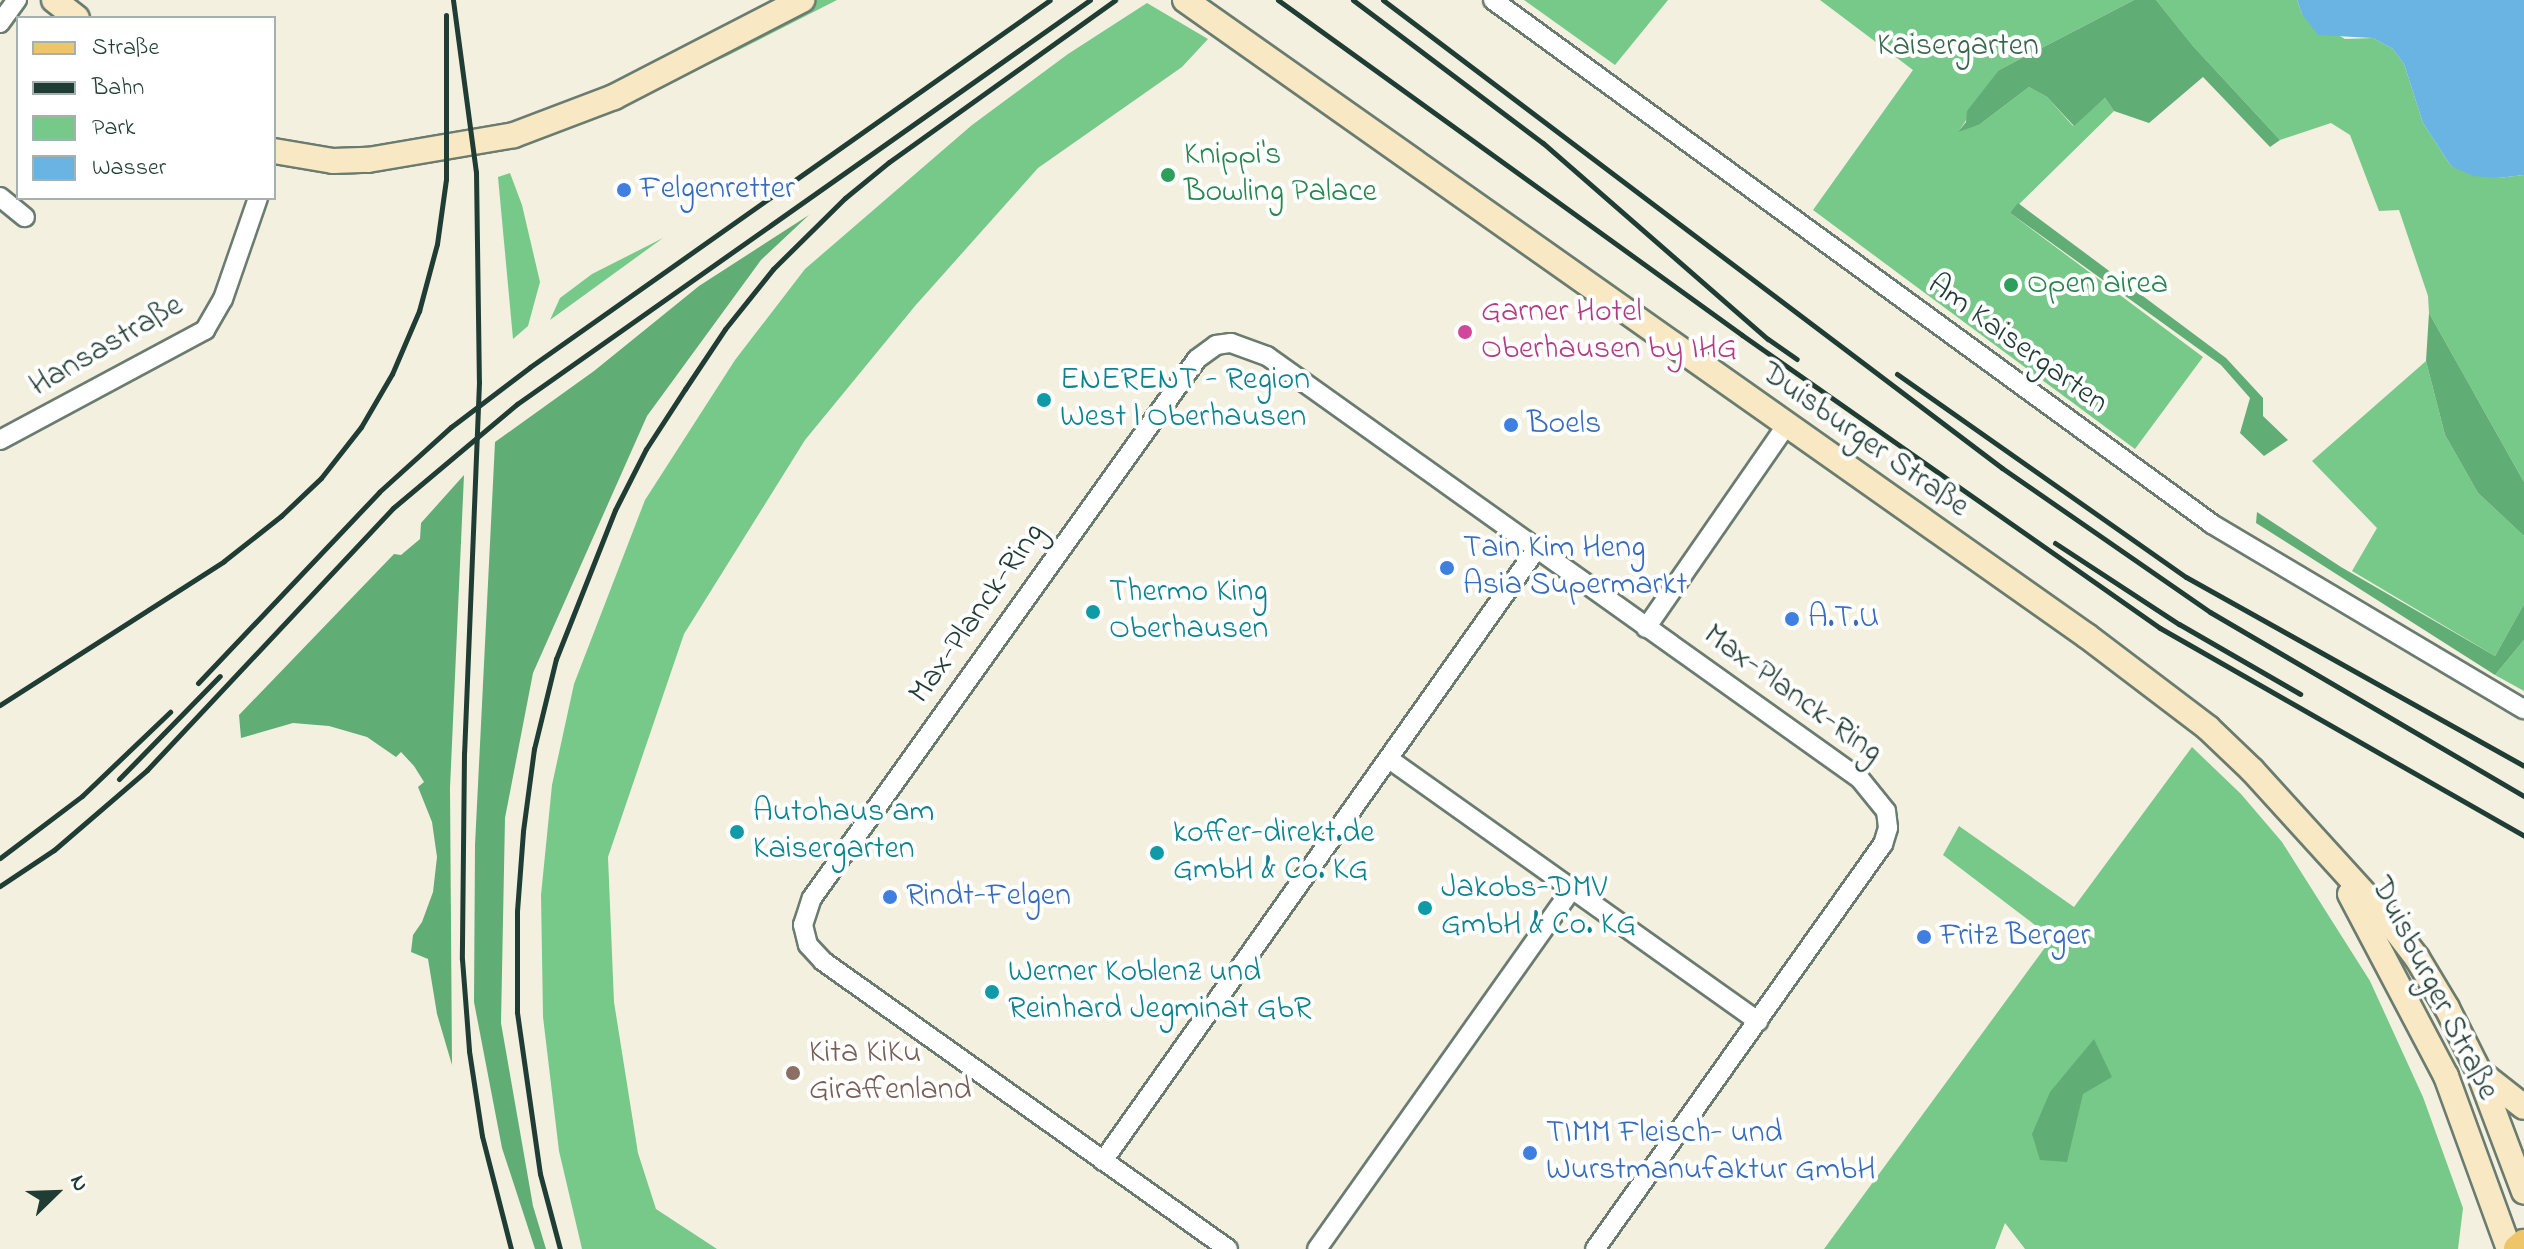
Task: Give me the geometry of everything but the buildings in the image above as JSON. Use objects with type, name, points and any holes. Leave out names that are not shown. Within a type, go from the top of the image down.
[{"type":"main road","points":[[54,0],[74,16]]},
{"type":"main road","points":[[276,151],[333,161],[368,160],[514,135],[614,97],[802,0]]},
{"type":"main road","name":"Duisburger Straße","points":[[1185,0],[2177,703],[2252,770],[2384,915],[2417,958],[2447,1008],[2478,1070],[2524,1192]]},
{"type":"main road","name":"Duisburger Straße","points":[[2324,851],[2373,931],[2446,1076],[2509,1249]]},
{"type":"main road","points":[[2478,1070],[2524,1107]]},
{"type":"main road","points":[[2518,1249],[2524,1244]]},
{"type":"street","points":[[0,23],[17,0]]},
{"type":"street","name":"Am Kaisergarten","points":[[1493,0],[2212,524],[2524,709]]},
{"type":"street","points":[[0,197],[25,217]]},
{"type":"street","name":"Hansastraße","points":[[0,440],[205,330],[223,299],[257,200]]},
{"type":"street","name":"Max-Planck-Ring","points":[[1228,1249],[823,961],[803,932],[804,917],[812,898],[1197,359],[1216,345],[1237,343],[1267,356],[1860,779],[1886,811],[1888,828],[1883,844],[1595,1249]]},
{"type":"street","points":[[1646,628],[1786,426]]},
{"type":"street","points":[[1103,1161],[1536,550]]},
{"type":"street","points":[[1389,759],[1758,1021]]},
{"type":"street","points":[[1317,1249],[1572,889]]},
{"type":"green space","points":[[809,0],[837,0],[727,56],[551,136],[547,127]]},
{"type":"green space","points":[[1524,0],[1668,0],[1615,65]]},
{"type":"green space","name":"Open airea","points":[[1820,0],[2134,0],[1999,70],[1959,131],[1979,125],[2029,87],[2047,97],[2073,126],[2105,98],[2114,111],[2010,213],[2203,357],[2135,449],[1813,210],[1913,70]]},
{"type":"green space","points":[[2134,0],[2156,0],[2193,46],[2280,140],[2270,147],[2203,77],[2149,123],[2114,111],[2105,98],[2074,126],[2047,97],[2029,87],[1979,125],[1958,132],[1966,122],[1967,111],[1999,70]]},
{"type":"green space","points":[[2156,0],[2297,0],[2302,14],[2345,39],[2373,38],[2393,49],[2404,64],[2423,123],[2451,166],[2498,178],[2524,175],[2524,482],[2429,313],[2428,296],[2399,210],[2379,211],[2350,135],[2331,123],[2280,140],[2193,46]]},
{"type":"green space","points":[[1147,3],[1208,39],[1182,67],[1038,168],[915,306],[805,440],[684,634],[608,857],[614,1002],[638,1153],[656,1209],[717,1249],[582,1249],[559,1151],[543,1017],[541,895],[552,785],[574,684],[645,500],[735,360],[805,269],[972,125],[1068,54]]},
{"type":"green space","points":[[510,173],[522,205],[540,282],[528,326],[513,339],[498,177]]},
{"type":"green space","points":[[2018,203],[2226,358],[2263,398],[2263,416],[2288,440],[2264,456],[2240,433],[2250,398],[2221,365],[2010,213]]},
{"type":"green space","points":[[809,215],[761,260],[647,416],[533,673],[505,818],[501,1023],[533,1206],[546,1249],[535,1249],[502,1148],[474,1002],[475,845],[495,442],[594,371],[699,286]]},
{"type":"green space","points":[[663,238],[550,320],[560,298],[592,274]]},
{"type":"green space","points":[[2429,313],[2524,482],[2524,536],[2478,493],[2445,435],[2426,361]]},
{"type":"green space","points":[[2426,361],[2445,435],[2478,493],[2524,536],[2524,604],[2495,656],[2352,571],[2377,528],[2312,461]]},
{"type":"green space","points":[[464,475],[450,788],[452,1065],[437,1014],[428,959],[411,952],[413,935],[422,922],[433,892],[437,857],[432,822],[418,787],[424,782],[401,752],[396,757],[367,737],[329,726],[293,723],[241,738],[239,715],[394,554],[401,555],[420,539],[421,523]]},
{"type":"green space","points":[[2257,512],[2341,567],[2495,656],[2524,604],[2524,640],[2495,675],[2256,523]]},
{"type":"green space","points":[[2524,640],[2524,691],[2495,675]]},
{"type":"green space","points":[[2192,747],[2241,794],[2282,842],[2370,981],[2423,1097],[2463,1208],[2458,1249],[2025,1249],[2005,1223],[1995,1249],[1824,1249],[2052,938],[1943,855],[1959,826],[2074,907]]},
{"type":"green space","points":[[2094,1039],[2112,1077],[2083,1094],[2067,1162],[2040,1160],[2032,1134],[2050,1092]]},
{"type":"water","points":[[2297,0],[2524,0],[2524,175],[2498,178],[2473,176],[2451,166],[2423,123],[2404,64],[2393,49],[2373,38],[2318,35],[2302,14]]},
{"type":"railway","points":[[453,0],[476,172],[479,382],[464,753],[462,959],[469,1051],[482,1136],[511,1249]]},
{"type":"railway","points":[[198,683],[379,492],[451,427],[530,367],[1050,0]]},
{"type":"railway","points":[[0,886],[54,850],[147,770],[393,508],[517,404],[1090,0]]},
{"type":"railway","points":[[560,1249],[540,1174],[517,1012],[517,911],[534,749],[556,659],[615,510],[646,449],[685,389],[725,329],[773,269],[845,198],[889,162],[1115,0]]},
{"type":"railway","points":[[1278,0],[1742,335],[2160,628],[2524,836]]},
{"type":"railway","points":[[1353,0],[1543,143],[1768,339],[1797,359]]},
{"type":"railway","points":[[1383,0],[2002,468],[2210,612],[2524,796]]},
{"type":"railway","points":[[0,705],[224,561],[281,516],[321,478],[361,427],[392,374],[419,311],[437,244],[446,179],[446,15]]},
{"type":"railway","points":[[1897,374],[2186,577],[2524,766]]},
{"type":"railway","points":[[2055,543],[2179,624],[2300,694]]},
{"type":"railway","points":[[119,779],[220,676]]},
{"type":"railway","points":[[0,858],[82,796],[170,712]]},
{"type":"place","name":"Knippi's Bowling Palace","points":[[1168,175]]},
{"type":"place","name":"Felgenretter","points":[[624,190]]},
{"type":"place","name":"Open airea","points":[[2011,285]]},
{"type":"place","name":"Garner Hotel Oberhausen by IHG","points":[[1465,332]]},
{"type":"place","name":"ENERENT - Region West | Oberhausen","points":[[1044,400]]},
{"type":"place","name":"Boels","points":[[1511,425]]},
{"type":"place","name":"Tain Kim Heng Asia Supermarkt","points":[[1447,568]]},
{"type":"place","name":"Thermo King Oberhausen","points":[[1093,612]]},
{"type":"place","name":"A.T.U","points":[[1792,619]]},
{"type":"place","name":"Autohaus am Kaisergarten","points":[[737,832]]},
{"type":"place","name":"koffer-direkt.de GmbH & Co. KG","points":[[1157,853]]},
{"type":"place","name":"Rindt-Felgen","points":[[890,897]]},
{"type":"place","name":"Jakobs-DMV GmbH & Co. KG","points":[[1425,908]]},
{"type":"place","name":"Fritz Berger","points":[[1924,937]]},
{"type":"place","name":"Werner Koblenz und Reinhard Jegminat GbR","points":[[992,992]]},
{"type":"place","name":"Kita KiKu Giraffenland","points":[[793,1073]]},
{"type":"place","name":"TIMM Fleisch- und Wurstmanufaktur GmbH","points":[[1530,1153]]},
{"type":"park label","name":"Kaisergarten","points":[[1958,47]]}]
